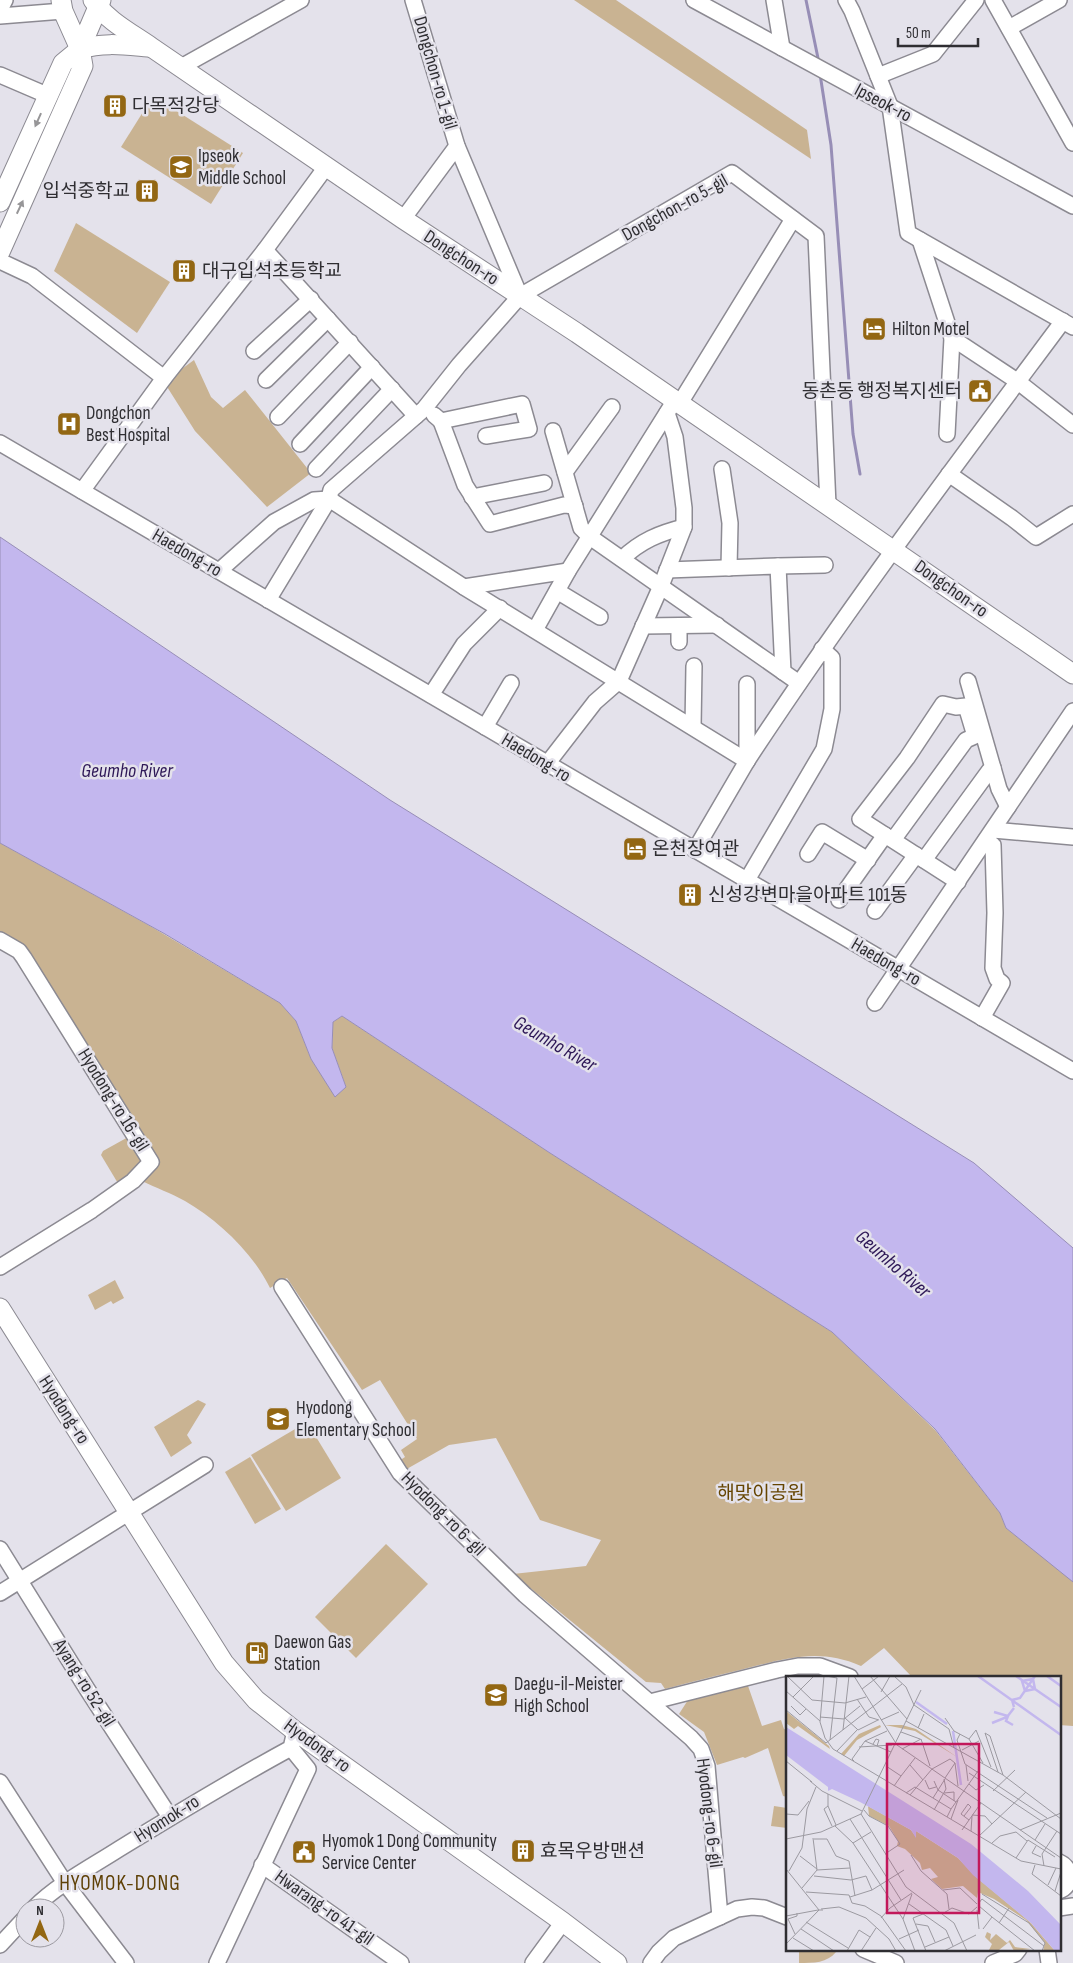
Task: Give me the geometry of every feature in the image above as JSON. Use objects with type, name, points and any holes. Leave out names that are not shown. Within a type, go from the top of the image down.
[{"type":"main road","name":"Dongchon-ro","points":[[97,2],[113,21],[326,167],[520,296],[674,405],[828,504],[1073,674]]},
{"type":"main road","points":[[80,49],[97,2]]},
{"type":"main road","points":[[0,252],[83,66],[80,49],[62,6]]},
{"type":"main road","points":[[0,202],[64,63],[80,49],[102,44],[151,47]]},
{"type":"main road","name":"Hyodong-ro","points":[[0,1308],[224,1663],[293,1740],[563,1922],[617,1963]]},
{"type":"street","points":[[0,10],[5,0]]},
{"type":"street","points":[[181,67],[301,0]]},
{"type":"street","name":"Dongchon-ro 1-gil","points":[[413,0],[457,146],[520,296]]},
{"type":"street","name":"Ipseok-ro","points":[[694,0],[1073,206]]},
{"type":"street","points":[[774,0],[782,48]]},
{"type":"street","points":[[846,0],[890,106],[914,236],[952,338],[947,434]]},
{"type":"street","points":[[878,76],[933,54],[976,0]]},
{"type":"street","points":[[993,0],[1073,143]]},
{"type":"street","points":[[1009,28],[1059,0]]},
{"type":"street","points":[[0,16],[62,6]]},
{"type":"street","points":[[0,75],[49,96]]},
{"type":"street","points":[[403,219],[457,146]]},
{"type":"street","points":[[82,492],[164,378],[265,250],[326,167]]},
{"type":"street","name":"Dongchon-ro 5-gil","points":[[520,296],[732,173],[793,219]]},
{"type":"street","points":[[536,630],[568,571],[793,219],[816,236],[828,504]]},
{"type":"street","points":[[695,850],[747,761],[822,649],[1017,381],[1068,324],[914,236]]},
{"type":"street","points":[[265,250],[392,389],[421,412],[441,421],[522,404],[529,429],[486,436]]},
{"type":"street","points":[[0,261],[32,276],[164,378]]},
{"type":"street","points":[[268,600],[329,499],[331,490],[421,412],[459,365],[520,296]]},
{"type":"street","points":[[254,351],[311,299]]},
{"type":"street","points":[[266,380],[328,319]]},
{"type":"street","points":[[952,338],[1017,381],[1073,425]]},
{"type":"street","points":[[278,417],[350,342]]},
{"type":"street","points":[[300,444],[372,367]]},
{"type":"street","points":[[316,469],[392,389]]},
{"type":"street","points":[[547,764],[594,702],[619,681],[668,570],[684,527],[684,508],[675,437],[674,405]]},
{"type":"street","points":[[565,472],[612,407]]},
{"type":"street","points":[[441,421],[466,485],[490,524],[564,505],[575,506]]},
{"type":"street","points":[[553,431],[581,528],[590,537],[799,682]]},
{"type":"street","name":"Haedong-ro","points":[[0,443],[1072,1070]]},
{"type":"street","points":[[722,469],[730,523],[729,568]]},
{"type":"street","points":[[949,474],[1012,518],[1036,538],[1073,514]]},
{"type":"street","points":[[472,497],[544,483]]},
{"type":"street","points":[[219,571],[274,522],[314,500],[329,499],[464,587],[747,761]]},
{"type":"street","points":[[622,559],[641,543],[659,533],[684,527]]},
{"type":"street","points":[[778,566],[783,672]]},
{"type":"street","points":[[668,570],[825,566]]},
{"type":"street","points":[[464,587],[568,571]]},
{"type":"street","points":[[557,592],[600,617]]},
{"type":"street","points":[[431,695],[464,644],[500,608]]},
{"type":"street","points":[[643,626],[717,625]]},
{"type":"street","points":[[679,626],[679,642]]},
{"type":"street","points":[[747,880],[824,749],[832,709],[833,679],[832,658],[822,649]]},
{"type":"street","points":[[693,728],[694,666]]},
{"type":"street","points":[[968,681],[999,788],[1008,807]]},
{"type":"street","points":[[485,727],[511,682]]},
{"type":"street","points":[[747,684],[747,761]]},
{"type":"street","points":[[839,900],[868,860],[889,838],[966,740],[975,736],[966,706],[956,707],[943,704],[907,758],[860,819],[889,838],[920,857],[958,882]]},
{"type":"street","points":[[875,1003],[1073,711]]},
{"type":"street","points":[[875,910],[993,768]]},
{"type":"street","points":[[808,854],[822,832],[868,860]]},
{"type":"street","points":[[989,835],[1073,837]]},
{"type":"street","points":[[982,1018],[1002,983],[997,979],[993,968],[992,845],[989,835]]},
{"type":"street","name":"Hyodong-ro 16-gil","points":[[0,940],[19,951],[24,958],[152,1162],[133,1181],[92,1210],[0,1267]]},
{"type":"street","name":"Hyodong-ro 6-gil","points":[[282,1287],[400,1472],[525,1594],[650,1702],[701,1749],[707,1766],[720,1917]]},
{"type":"street","points":[[0,1593],[205,1465]]},
{"type":"street","name":"Ayang-ro 52-gil","points":[[0,1549],[87,1689],[170,1817]]},
{"type":"street","points":[[650,1702],[798,1666],[820,1666],[847,1676]]},
{"type":"street","name":"Hyomok-ro","points":[[47,1898],[170,1817],[293,1740]]},
{"type":"street","name":"Hyodong-ro","points":[[262,1864],[308,1770],[293,1740]]},
{"type":"street","points":[[0,1782],[66,1884],[126,1963]]},
{"type":"street","points":[[1060,1892],[1067,1888],[1072,1880],[1070,1869],[1065,1859]]},
{"type":"street","name":"Hwarang-ro 41-gil","points":[[217,1963],[262,1864],[401,1963]]},
{"type":"street","points":[[1060,1908],[1073,1906]]},
{"type":"street","points":[[651,1963],[659,1952],[674,1938],[737,1909],[764,1908],[786,1917]]},
{"type":"street","points":[[533,1963],[563,1922]]},
{"type":"street","points":[[0,1945],[15,1929]]},
{"type":"street","points":[[865,1950],[896,1963]]},
{"type":"street","points":[[993,1963],[1015,1954],[1018,1950]]},
{"type":"street","points":[[1048,1950],[1049,1963]]},
{"type":"green space","points":[[574,0],[616,0],[807,130],[811,159]]},
{"type":"green space","points":[[153,96],[243,153],[211,204],[121,147]]},
{"type":"green space","points":[[76,223],[170,282],[137,333],[54,271]]},
{"type":"green space","points":[[194,360],[211,397],[223,408],[245,390],[311,473],[267,507],[195,431],[164,382]]},
{"type":"green space","name":"해맞이공원","points":[[0,843],[150,926],[280,1003],[296,1021],[311,1059],[335,1096],[346,1087],[332,1048],[333,1022],[342,1016],[550,1153],[832,1332],[935,1430],[1000,1513],[1006,1528],[1073,1581],[1073,1726],[1060,1725],[1060,1676],[911,1676],[884,1648],[861,1666],[830,1657],[801,1657],[771,1662],[665,1689],[661,1683],[646,1682],[513,1574],[586,1566],[601,1540],[540,1520],[496,1438],[449,1445],[405,1470],[399,1461],[405,1457],[401,1450],[417,1439],[380,1380],[362,1390],[287,1278],[270,1288],[254,1262],[234,1238],[185,1201],[142,1181],[158,1166],[27,953],[0,935]]},
{"type":"green space","points":[[130,1136],[145,1160],[119,1185],[101,1155],[103,1151]]},
{"type":"green space","points":[[115,1280],[124,1298],[113,1304],[111,1301],[95,1310],[88,1295]]},
{"type":"green space","points":[[198,1400],[206,1404],[187,1435],[192,1443],[171,1457],[154,1427]]},
{"type":"green space","points":[[307,1422],[341,1478],[286,1511],[251,1455]]},
{"type":"green space","points":[[250,1457],[281,1509],[255,1524],[225,1472]]},
{"type":"green space","points":[[386,1544],[428,1584],[356,1658],[315,1617]]},
{"type":"green space","points":[[747,1683],[762,1726],[781,1720],[786,1730],[786,1797],[783,1796],[768,1748],[745,1758],[717,1765],[704,1732],[679,1714],[688,1700]]},
{"type":"green space","points":[[774,1806],[786,1808],[786,1828],[771,1826]]},
{"type":"green space","points":[[799,1950],[831,1950],[836,1952],[824,1960],[799,1963]]},
{"type":"water","name":"Geumho River","points":[[0,537],[390,800],[974,1163],[1073,1248],[1073,1582],[1006,1528],[1000,1513],[935,1429],[832,1332],[550,1153],[342,1016],[333,1022],[332,1048],[346,1087],[335,1097],[311,1059],[296,1021],[280,1003],[165,934],[0,843]]},
{"type":"waterway","points":[[806,0],[819,63]]},
{"type":"waterway","points":[[820,74],[831,145],[853,434],[860,474]]},
{"type":"place","name":"다목적강당","points":[[115,106]]},
{"type":"place","name":"Ipseok Middle School","points":[[181,167]]},
{"type":"place","name":"입석중학교","points":[[147,191]]},
{"type":"place","name":"대구입석초등학교","points":[[184,271]]},
{"type":"place","name":"Hilton Motel","points":[[874,329]]},
{"type":"place","name":"동촌동 행정복지센터","points":[[980,391]]},
{"type":"place","name":"Dongchon Best Hospital","points":[[69,424]]},
{"type":"place","name":"온천장여관","points":[[635,849]]},
{"type":"place","name":"신성강변마을아파트 101동","points":[[690,895]]},
{"type":"place","name":"Hyodong Elementary School","points":[[278,1419]]},
{"type":"place","name":"Daewon Gas Station","points":[[257,1653]]},
{"type":"place","name":"Daegu-il-Meister High School","points":[[496,1695]]},
{"type":"place","name":"효목우방맨션","points":[[523,1851]]},
{"type":"place","name":"Hyomok 1 Dong Community Service Center","points":[[304,1852]]},
{"type":"district","name":"HYOMOK-DONG","points":[[120,1883]]}]
